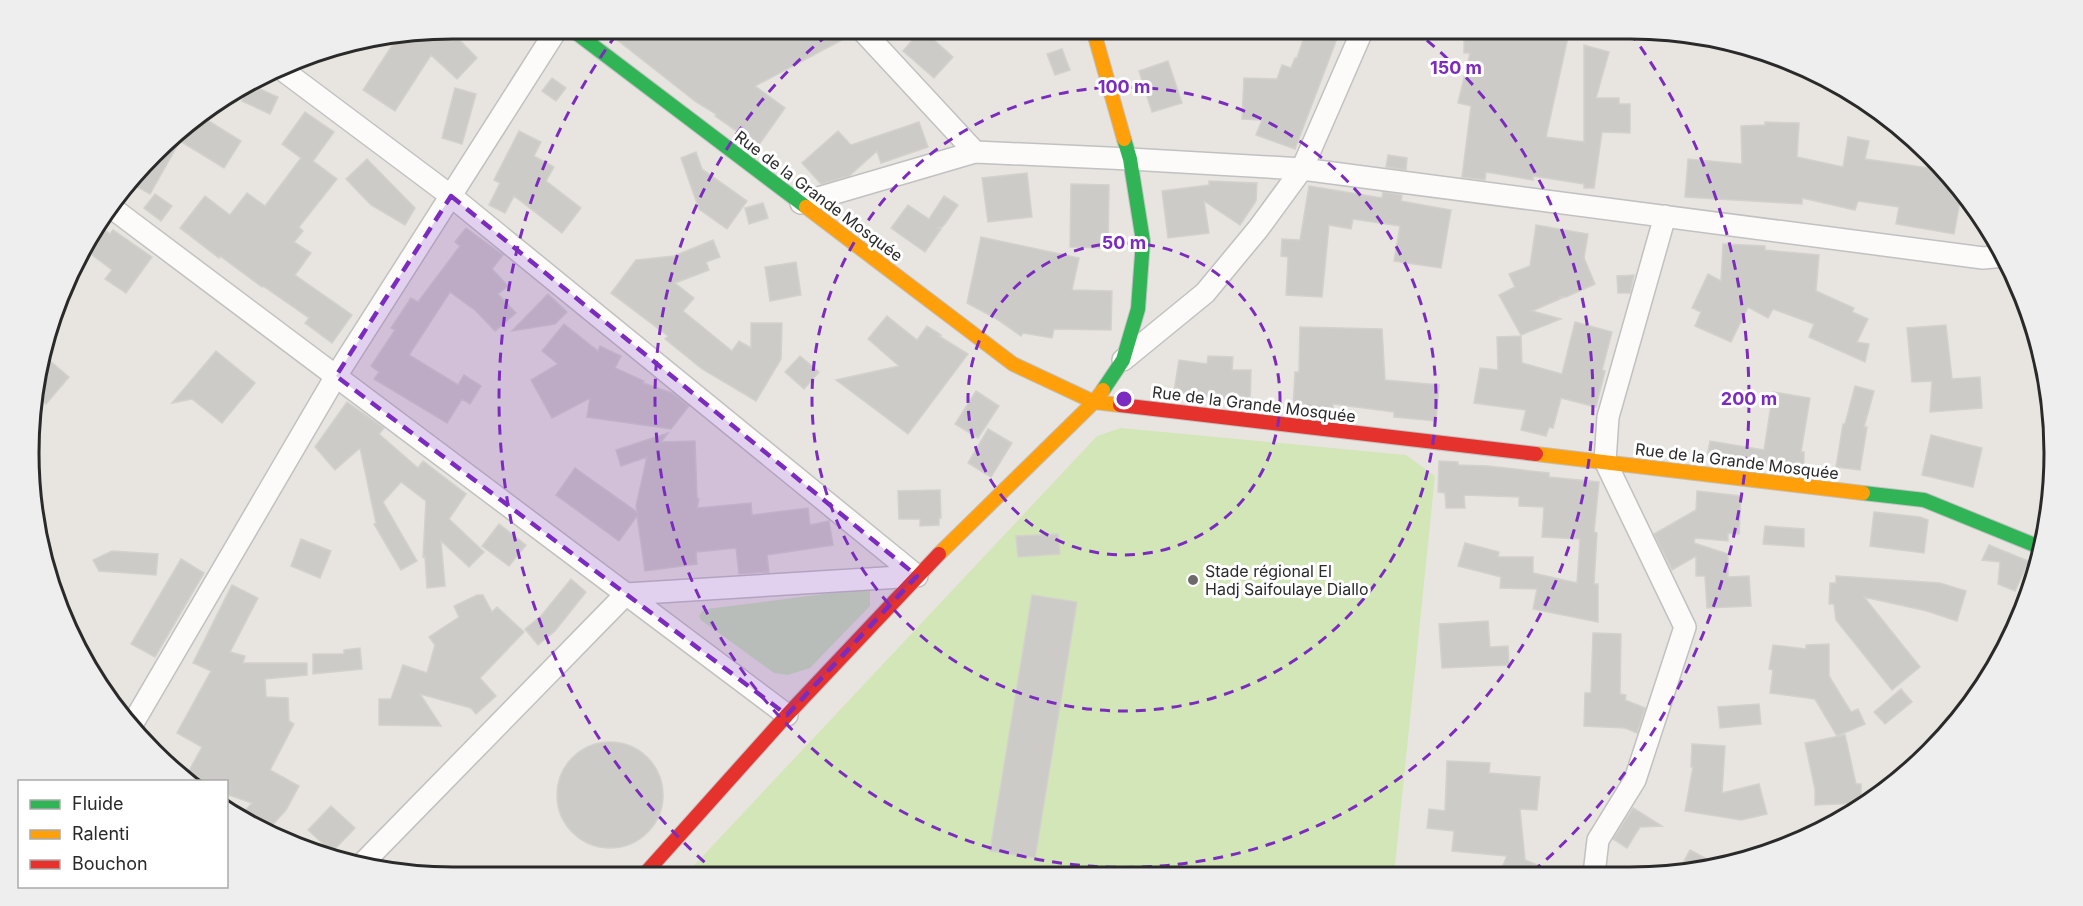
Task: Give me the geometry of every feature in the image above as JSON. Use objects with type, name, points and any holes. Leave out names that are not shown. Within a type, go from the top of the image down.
[{"type":"street","points":[[136,718],[336,376],[550,39]]},
{"type":"street","name":"Rue de la Grande Mosquée","points":[[585,39],[1013,364],[1094,402],[1924,500],[2034,545]]},
{"type":"street","points":[[871,39],[975,152]]},
{"type":"street","points":[[1096,39],[1130,159],[1143,241],[1138,309],[1123,360]]},
{"type":"street","points":[[651,867],[787,715],[917,576],[1094,402],[1123,360],[1205,293],[1258,229],[1302,169],[1358,39]]},
{"type":"street","points":[[288,74],[451,196],[917,576]]},
{"type":"street","points":[[801,203],[975,152],[1130,159],[1302,169],[1983,258],[1994,257]]},
{"type":"street","points":[[117,212],[787,715]]},
{"type":"street","points":[[1595,867],[1598,840],[1635,780],[1685,627],[1605,461],[1608,417],[1665,216]]},
{"type":"street","points":[[368,858],[626,594],[917,576]]},
{"type":"highlighted area","points":[[451,196],[917,576],[787,715],[336,376]]},
{"type":"green space","name":"Stade régional El Hadj Saifoulaye Diallo","points":[[1121,428],[1406,455],[1435,476],[1395,867],[692,867],[1097,436]]},
{"type":"green space","points":[[870,588],[870,606],[810,668],[788,675],[774,673],[701,620],[699,616],[707,609]]},
{"type":"building","points":[[459,39],[477,58],[457,79],[431,55],[395,111],[363,90],[393,44]]},
{"type":"building","points":[[616,39],[842,40],[755,86],[785,108],[758,146],[696,102]]},
{"type":"building","points":[[913,39],[933,39],[953,57],[934,78],[903,51]]},
{"type":"building","points":[[1303,39],[1337,39],[1295,149],[1256,135],[1262,120],[1242,119],[1244,78],[1277,79],[1282,65],[1291,68]]},
{"type":"building","points":[[1464,39],[1568,39],[1546,137],[1584,142],[1584,45],[1609,52],[1596,98],[1619,98],[1619,104],[1630,104],[1630,133],[1602,132],[1594,188],[1584,188],[1584,184],[1533,176],[1533,180],[1486,172],[1485,180],[1462,177],[1471,106],[1458,103],[1470,53],[1464,53]]},
{"type":"building","points":[[1062,49],[1070,70],[1055,75],[1047,54]]},
{"type":"building","points":[[1168,61],[1182,103],[1152,112],[1139,71]]},
{"type":"building","points":[[552,78],[566,88],[556,101],[542,91]]},
{"type":"building","points":[[258,88],[278,97],[270,114],[242,101],[244,95]]},
{"type":"building","points":[[455,88],[476,94],[462,144],[442,138]]},
{"type":"building","points":[[305,112],[334,132],[313,161],[337,179],[299,227],[303,231],[294,242],[311,253],[295,275],[352,315],[332,343],[305,323],[309,318],[220,256],[219,258],[180,228],[205,196],[230,215],[247,193],[265,206],[301,158],[282,144]]},
{"type":"building","points":[[208,120],[241,141],[224,168],[181,141]]},
{"type":"building","points":[[919,122],[928,147],[881,163],[877,151],[849,176],[821,184],[802,163],[838,131],[851,145]]},
{"type":"building","points":[[1765,122],[1799,123],[1797,157],[1843,167],[1848,137],[1869,141],[1865,159],[1930,168],[1960,203],[1954,234],[1896,224],[1899,207],[1858,201],[1855,210],[1802,198],[1802,204],[1685,197],[1688,159],[1742,164],[1741,126],[1765,125]]},
{"type":"building","points":[[519,131],[541,142],[534,156],[554,167],[546,181],[581,208],[562,233],[514,196],[505,213],[489,205],[500,183],[494,180]]},
{"type":"building","points":[[179,143],[150,194],[137,187]]},
{"type":"building","points":[[696,152],[702,169],[747,201],[727,229],[699,209],[681,158]]},
{"type":"building","points":[[1388,155],[1407,158],[1406,170],[1386,167]]},
{"type":"building","points":[[367,159],[415,208],[405,225],[371,205],[346,179]]},
{"type":"building","points":[[1027,173],[1032,217],[988,222],[982,178]]},
{"type":"building","points":[[1209,181],[1257,183],[1256,201],[1240,225],[1204,201],[1209,233],[1168,238],[1162,191],[1209,185]]},
{"type":"building","points":[[1071,184],[1109,185],[1108,248],[1070,247]]},
{"type":"building","points":[[1309,186],[1382,198],[1383,192],[1402,195],[1401,201],[1451,210],[1441,268],[1394,261],[1400,226],[1353,219],[1351,229],[1329,225],[1322,297],[1286,295],[1288,257],[1281,256],[1282,239],[1300,240]]},
{"type":"building","points":[[155,194],[172,206],[161,221],[144,208]]},
{"type":"building","points":[[944,196],[958,205],[945,224],[937,228],[941,229],[925,252],[891,228],[908,205],[929,219]]},
{"type":"building","points":[[763,203],[768,218],[749,224],[745,208]]},
{"type":"building","points":[[1536,225],[1588,234],[1584,258],[1595,284],[1566,297],[1559,297],[1562,298],[1532,311],[1561,319],[1521,335],[1499,295],[1515,287],[1509,274],[1530,266]]},
{"type":"building","points":[[466,228],[503,255],[492,269],[508,286],[498,294],[516,313],[495,331],[476,311],[450,292],[409,355],[458,385],[464,375],[481,386],[470,404],[462,399],[447,423],[374,379],[379,372],[371,366],[395,330],[391,328],[411,298],[418,302],[460,246],[455,242]]},
{"type":"building","points":[[105,230],[110,234],[113,230],[152,257],[126,293],[105,279],[112,270],[90,254]]},
{"type":"building","points":[[981,237],[1079,258],[1072,290],[1112,291],[1111,330],[1054,329],[1052,338],[1023,333],[1021,336],[995,318],[967,303]]},
{"type":"building","points":[[713,240],[720,257],[706,262],[709,270],[675,283],[694,298],[683,311],[732,351],[739,341],[751,348],[751,323],[782,323],[781,359],[756,401],[702,369],[665,339],[668,336],[611,293],[636,260],[674,256]]},
{"type":"building","points":[[1723,244],[1765,246],[1765,250],[1819,255],[1816,291],[1854,308],[1852,312],[1868,319],[1857,342],[1869,344],[1865,362],[1809,337],[1814,324],[1773,309],[1768,318],[1748,307],[1731,342],[1695,326],[1701,312],[1692,308],[1708,274],[1721,281]]},
{"type":"building","points":[[796,262],[801,295],[770,301],[765,267]]},
{"type":"building","points":[[1634,275],[1630,293],[1618,293],[1617,276]]},
{"type":"building","points":[[548,294],[567,312],[555,324],[512,331]]},
{"type":"building","points":[[887,316],[917,340],[927,326],[968,354],[908,434],[836,380],[899,366],[868,339]]},
{"type":"building","points":[[1575,322],[1612,332],[1602,370],[1605,371],[1596,407],[1561,398],[1553,428],[1549,427],[1546,436],[1521,430],[1526,410],[1474,403],[1480,368],[1498,370],[1497,337],[1521,336],[1522,363],[1562,374]]},
{"type":"building","points":[[564,324],[598,351],[600,346],[621,356],[615,368],[644,381],[643,383],[672,393],[689,406],[671,429],[587,417],[590,398],[552,418],[531,380],[558,364],[542,351]]},
{"type":"building","points":[[1946,325],[1952,379],[1980,377],[1982,408],[1930,412],[1932,381],[1912,382],[1907,328]]},
{"type":"building","points":[[1300,327],[1382,329],[1385,380],[1439,385],[1436,421],[1394,417],[1394,412],[1333,404],[1333,412],[1293,408],[1295,372],[1299,372]]},
{"type":"building","points":[[216,351],[255,383],[222,423],[192,399],[172,403]]},
{"type":"building","points":[[800,356],[819,372],[804,389],[785,372]]},
{"type":"building","points":[[1208,356],[1233,357],[1232,370],[1251,370],[1250,403],[1206,398],[1174,391],[1179,360],[1207,364]]},
{"type":"building","points":[[50,361],[69,377],[46,404],[43,401]]},
{"type":"building","points":[[1855,386],[1874,391],[1864,427],[1867,427],[1860,470],[1836,467],[1843,424],[1845,424]]},
{"type":"building","points":[[976,391],[999,406],[978,438],[955,424]]},
{"type":"building","points":[[1773,392],[1810,398],[1801,452],[1804,452],[1804,469],[1707,457],[1710,441],[1764,450]]},
{"type":"building","points":[[347,402],[384,428],[379,434],[418,468],[423,461],[466,494],[449,519],[484,552],[469,567],[441,541],[445,586],[427,588],[425,556],[423,557],[426,501],[401,482],[383,502],[417,561],[401,570],[374,524],[376,523],[360,448],[335,470],[315,447]]},
{"type":"building","points":[[988,429],[1012,443],[991,477],[968,463]]},
{"type":"building","points":[[668,433],[661,442],[695,441],[697,498],[699,499],[697,508],[751,503],[752,515],[808,508],[810,525],[829,521],[833,545],[767,555],[769,572],[739,574],[736,548],[696,552],[697,564],[645,571],[637,516],[619,541],[556,495],[575,468],[637,512],[636,506],[647,457],[621,466],[616,450]]},
{"type":"building","points":[[1931,435],[1982,448],[1973,487],[1922,475]]},
{"type":"building","points":[[1439,461],[1458,462],[1458,465],[1549,473],[1549,477],[1599,482],[1594,532],[1597,533],[1594,584],[1598,584],[1598,622],[1533,609],[1537,589],[1500,588],[1501,577],[1458,566],[1465,543],[1499,552],[1498,557],[1533,557],[1533,573],[1577,583],[1580,539],[1542,537],[1544,507],[1519,506],[1519,497],[1464,495],[1465,508],[1446,508],[1445,493],[1438,492]]},
{"type":"building","points":[[940,490],[939,525],[920,526],[920,519],[899,519],[898,491]]},
{"type":"building","points":[[1697,491],[1741,496],[1739,534],[1728,533],[1728,541],[1695,538],[1694,543],[1728,554],[1728,577],[1749,576],[1751,606],[1707,608],[1705,576],[1696,576],[1696,556],[1672,570],[1654,534],[1696,510]]},
{"type":"building","points":[[1874,512],[1928,520],[1924,553],[1870,546]]},
{"type":"building","points":[[499,524],[526,545],[509,566],[482,546]]},
{"type":"building","points":[[1765,526],[1804,529],[1804,547],[1763,544]]},
{"type":"building","points":[[1058,534],[1060,554],[1018,557],[1016,536]]},
{"type":"building","points":[[301,539],[331,551],[320,578],[291,566]]},
{"type":"building","points":[[1989,545],[2030,562],[2015,591],[1998,584],[2000,562],[1982,560]]},
{"type":"building","points":[[112,551],[158,554],[156,575],[99,571],[93,560]]},
{"type":"building","points":[[181,559],[204,573],[155,657],[131,644]]},
{"type":"building","points":[[1836,576],[1940,583],[1966,591],[1957,621],[1927,611],[1864,597],[1920,667],[1892,690],[1836,620],[1834,604],[1829,604],[1830,583],[1836,583]]},
{"type":"building","points":[[571,579],[586,592],[555,631],[538,645],[525,629],[541,616]]},
{"type":"building","points":[[232,585],[258,598],[230,652],[245,656],[243,663],[307,663],[307,675],[265,679],[266,697],[288,698],[289,721],[294,724],[270,770],[299,786],[286,810],[272,825],[245,811],[252,803],[228,795],[228,780],[200,780],[189,771],[202,747],[177,733],[211,671],[193,663]]},
{"type":"building","points":[[477,595],[483,595],[492,612],[497,607],[524,632],[480,678],[496,696],[476,714],[471,708],[420,694],[441,726],[379,725],[379,699],[391,699],[403,665],[427,673],[435,645],[429,637],[459,617],[454,606]]},
{"type":"building","points":[[1032,595],[1077,602],[1035,858],[990,851]]},
{"type":"building","points":[[1488,621],[1490,647],[1508,646],[1509,665],[1442,668],[1439,624]]},
{"type":"building","points":[[1593,633],[1621,634],[1620,694],[1626,695],[1625,700],[1645,708],[1637,733],[1625,728],[1584,726],[1585,693],[1591,693]]},
{"type":"building","points":[[1829,644],[1829,676],[1851,712],[1858,709],[1865,724],[1837,736],[1815,699],[1770,693],[1773,670],[1769,669],[1773,645],[1806,649],[1806,645]]},
{"type":"building","points":[[360,648],[362,669],[313,674],[313,654],[344,654],[344,650]]},
{"type":"building","points":[[1901,689],[1912,702],[1885,724],[1874,712]]},
{"type":"building","points":[[1759,704],[1761,724],[1720,728],[1718,707]]},
{"type":"building","points":[[1845,735],[1856,784],[1861,784],[1861,796],[1850,803],[1815,805],[1815,789],[1805,743]]},
{"type":"building","points":[[610,742],[630,746],[647,758],[659,775],[663,795],[659,815],[647,832],[630,844],[610,848],[590,844],[573,832],[561,815],[557,795],[561,775],[573,758],[590,746]]},
{"type":"building","points":[[1692,744],[1725,746],[1722,793],[1759,784],[1767,814],[1741,820],[1685,811],[1693,767],[1691,767]]},
{"type":"building","points":[[1447,761],[1490,763],[1489,773],[1540,777],[1537,810],[1520,809],[1525,860],[1542,867],[1502,867],[1507,856],[1452,851],[1454,831],[1427,828],[1429,809],[1445,811]]},
{"type":"building","points":[[331,806],[355,828],[334,849],[327,847],[308,830]]},
{"type":"building","points":[[1633,808],[1662,826],[1640,827],[1627,848],[1613,839]]},
{"type":"building","points":[[1690,850],[1708,859],[1684,863]]},
{"type":"traffic: fast","points":[[584,39],[806,207]]},
{"type":"traffic: fast","points":[[1103,390],[1123,360],[1138,309],[1143,241],[1130,159],[1124,139]]},
{"type":"traffic: fast","points":[[1863,493],[1924,500],[2034,545]]},
{"type":"traffic: slow","points":[[1096,39],[1124,139]]},
{"type":"traffic: slow","points":[[806,207],[1013,364],[1094,402],[1120,405]]},
{"type":"traffic: slow","points":[[939,554],[1094,402],[1103,390]]},
{"type":"traffic: slow","points":[[1536,454],[1863,493]]},
{"type":"traffic: jam","points":[[1120,405],[1536,454]]},
{"type":"traffic: jam","points":[[651,867],[787,715],[939,554]]},
{"type":"place","name":"Stade régional El Hadj Saifoulaye Diallo","points":[[1193,580]]}]
